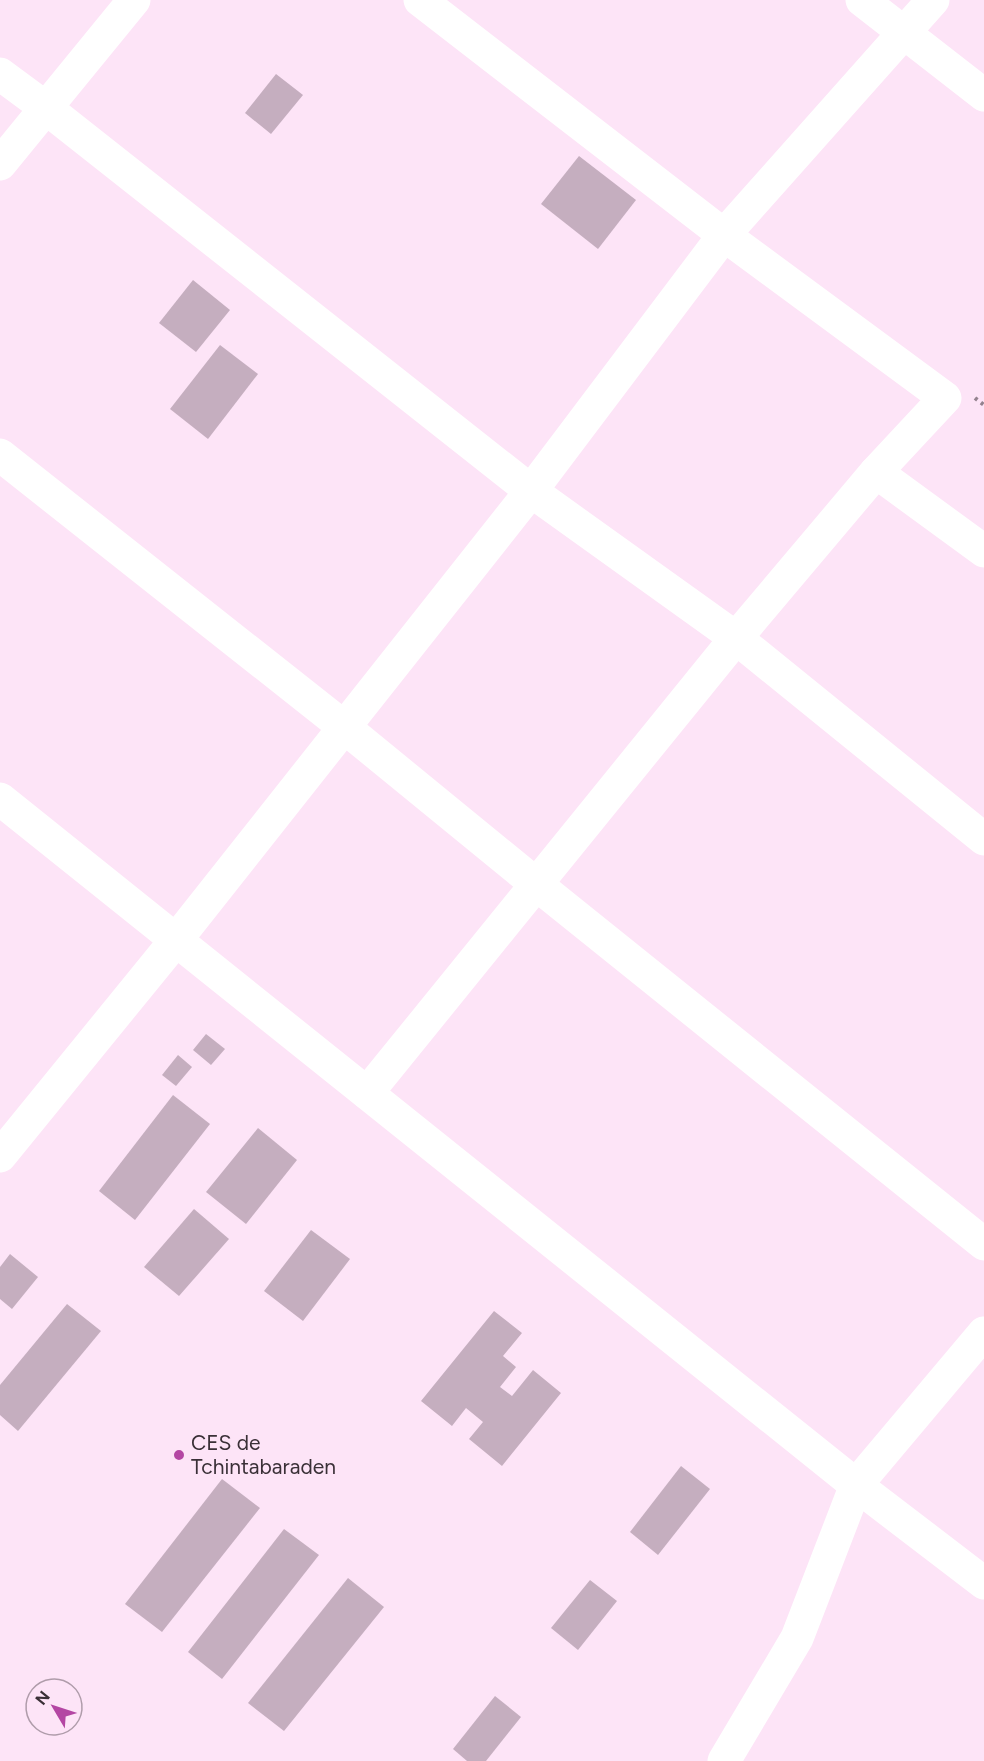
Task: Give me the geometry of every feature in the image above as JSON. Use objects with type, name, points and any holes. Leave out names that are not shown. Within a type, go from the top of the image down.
[{"type":"street","points":[[0,164],[134,0]]},
{"type":"street","points":[[367,1093],[736,638],[876,472],[945,398],[724,234],[420,0]]},
{"type":"street","points":[[862,0],[984,95]]},
{"type":"street","points":[[0,1155],[176,940],[531,491],[724,234],[933,0]]},
{"type":"street","points":[[0,74],[531,491],[736,638],[984,839]]},
{"type":"street","points":[[0,454],[344,726],[536,884],[984,1244]]},
{"type":"street","points":[[876,472],[984,552]]},
{"type":"street","points":[[0,799],[856,1485],[984,1582]]},
{"type":"street","points":[[724,1761],[796,1638],[856,1485],[984,1333]]},
{"type":"building","points":[[276,74],[303,95],[271,134],[245,113]]},
{"type":"building","points":[[579,156],[636,200],[598,249],[541,204]]},
{"type":"building","points":[[193,280],[230,310],[196,352],[159,323]]},
{"type":"building","points":[[220,345],[258,374],[208,439],[170,409]]},
{"type":"building","points":[[206,1034],[225,1049],[211,1065],[193,1050]]},
{"type":"building","points":[[178,1055],[192,1067],[176,1086],[162,1075]]},
{"type":"building","points":[[173,1095],[210,1124],[135,1220],[99,1191]]},
{"type":"building","points":[[258,1128],[297,1160],[246,1224],[206,1192]]},
{"type":"building","points":[[194,1209],[229,1239],[179,1296],[144,1267]]},
{"type":"building","points":[[311,1230],[350,1259],[303,1321],[264,1291]]},
{"type":"building","points":[[10,1254],[38,1277],[12,1309],[0,1299],[0,1267]]},
{"type":"building","points":[[67,1304],[101,1331],[18,1431],[0,1415],[0,1385]]},
{"type":"building","points":[[494,1311],[522,1333],[503,1356],[516,1367],[500,1387],[512,1396],[533,1370],[561,1393],[502,1466],[469,1439],[483,1422],[466,1408],[452,1426],[421,1401]]},
{"type":"building","points":[[681,1466],[710,1489],[658,1555],[630,1532]]},
{"type":"building","points":[[222,1479],[260,1508],[162,1632],[125,1604]]},
{"type":"building","points":[[284,1529],[319,1555],[222,1679],[188,1652]]},
{"type":"building","points":[[348,1578],[384,1607],[284,1731],[248,1703]]},
{"type":"building","points":[[590,1580],[617,1601],[578,1650],[551,1628]]},
{"type":"building","points":[[495,1696],[521,1717],[486,1761],[467,1761],[453,1749]]},
{"type":"place","name":"CES de Tchintabaraden","points":[[179,1455]]}]
